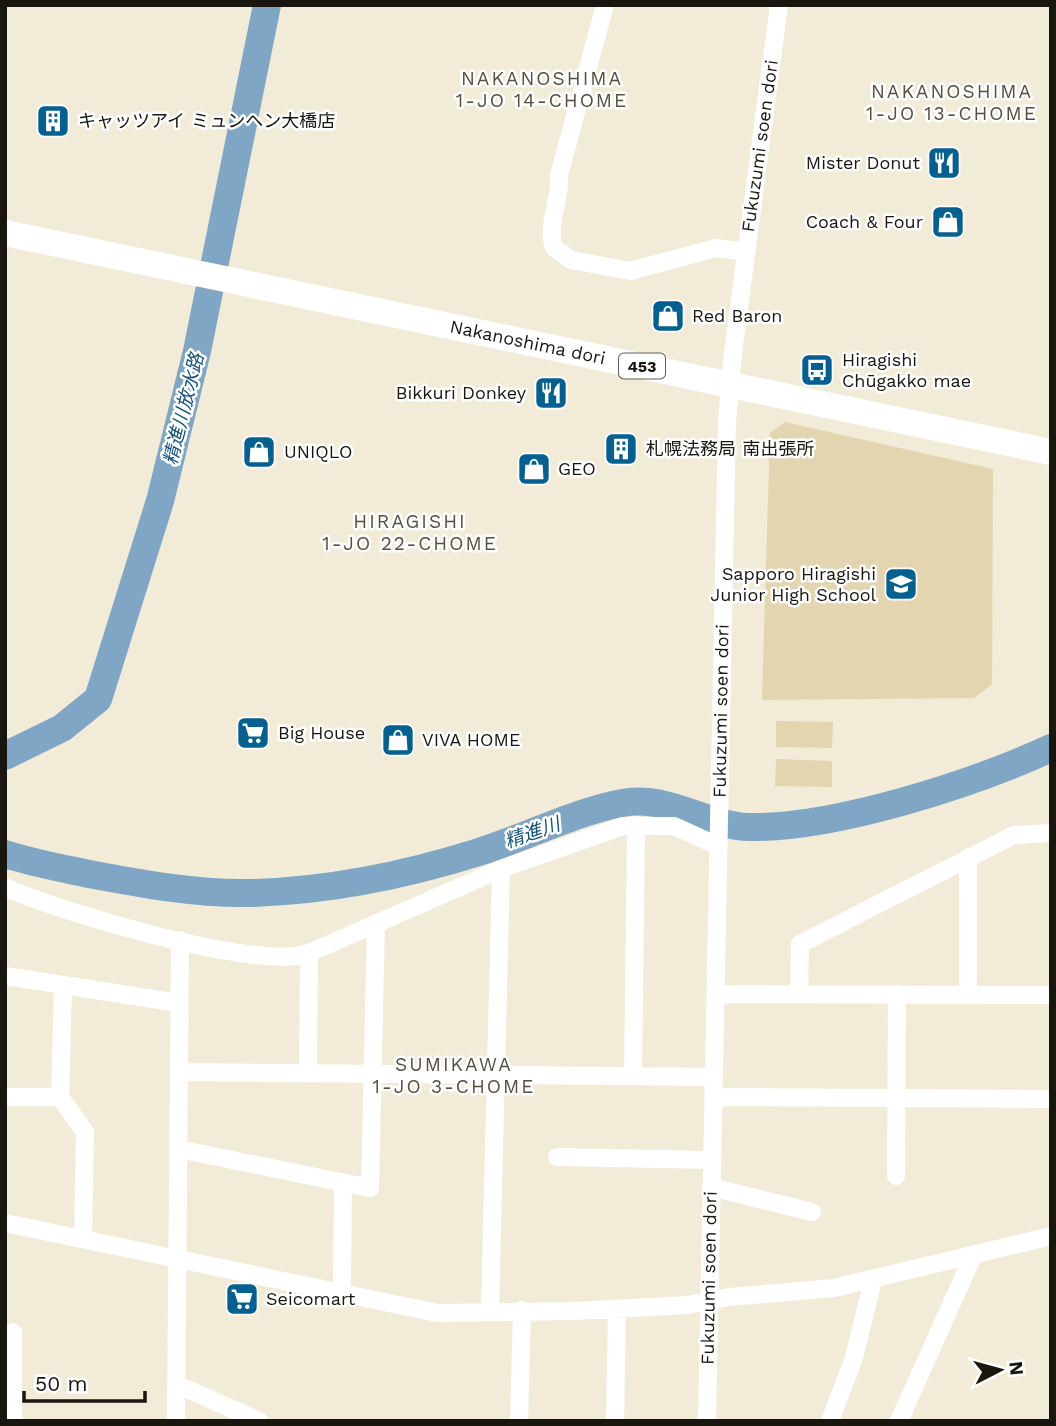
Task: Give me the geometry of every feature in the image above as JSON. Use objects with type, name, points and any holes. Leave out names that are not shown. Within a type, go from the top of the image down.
[{"type":"highway","name":"Nakanoshima dori","points":[[5,233],[1051,452]]},
{"type":"street","points":[[605,5],[559,175],[559,194],[551,233],[554,248],[571,260],[630,271],[716,248],[746,252]]},
{"type":"street","name":"Fukuzumi soen dori","points":[[707,1421],[718,830],[730,384],[779,5]]},
{"type":"street","points":[[633,1076],[636,825]]},
{"type":"street","points":[[5,887],[112,925],[273,957],[298,958],[501,869],[623,826],[674,826],[718,830]]},
{"type":"street","points":[[799,994],[800,944],[1014,835],[1051,833]]},
{"type":"street","points":[[968,858],[968,995]]},
{"type":"street","points":[[490,1310],[501,869]]},
{"type":"street","points":[[178,1149],[370,1188],[376,923]]},
{"type":"street","points":[[176,1421],[180,940]]},
{"type":"street","points":[[308,1073],[309,953]]},
{"type":"street","points":[[5,976],[179,1003]]},
{"type":"street","points":[[63,985],[60,1097],[85,1132],[83,1240]]},
{"type":"street","points":[[715,994],[1051,995]]},
{"type":"street","points":[[896,1176],[897,994]]},
{"type":"street","points":[[178,1072],[713,1077]]},
{"type":"street","points":[[5,1097],[60,1097]]},
{"type":"street","points":[[713,1097],[1051,1099]]},
{"type":"street","points":[[557,1157],[712,1160]]},
{"type":"street","points":[[342,1295],[344,1182]]},
{"type":"street","points":[[711,1187],[812,1212]]},
{"type":"street","points":[[5,1223],[437,1313],[617,1309],[709,1301],[873,1280],[1051,1236]]},
{"type":"street","points":[[900,1421],[973,1256]]},
{"type":"street","points":[[830,1421],[854,1358],[873,1280]]},
{"type":"street","points":[[615,1421],[617,1309]]},
{"type":"street","points":[[519,1421],[522,1310]]},
{"type":"street","points":[[13,1332],[13,1421]]},
{"type":"street","points":[[176,1384],[259,1421]]},
{"type":"shaded area","points":[[785,422],[993,469],[992,684],[974,698],[762,700],[770,433]]},
{"type":"shaded area","points":[[776,721],[833,722],[832,748],[776,747]]},
{"type":"shaded area","points":[[776,759],[832,761],[832,787],[775,786]]},
{"type":"waterway","name":"精進川放水路","points":[[5,756],[62,728],[98,699],[160,501],[197,351],[267,5]]},
{"type":"waterway","name":"精進川","points":[[5,854],[36,863],[149,885],[230,893],[279,892],[395,875],[496,846],[587,812],[622,803],[638,801],[670,806],[716,821],[748,827],[820,821],[902,802],[983,776],[1051,748]]},
{"type":"place","name":"キャッツアイ ミュンヘン大橋店","points":[[53,121]]},
{"type":"place","name":"Mister Donut","points":[[944,163]]},
{"type":"place","name":"Coach & Four","points":[[948,222]]},
{"type":"place","name":"Red Baron","points":[[668,316]]},
{"type":"place","name":"Hiragishi Chūgakko mae","points":[[817,370]]},
{"type":"place","name":"Bikkuri Donkey","points":[[551,393]]},
{"type":"place","name":"札幌法務局 南出張所","points":[[621,449]]},
{"type":"place","name":"UNIQLO","points":[[259,452]]},
{"type":"place","name":"GEO","points":[[534,469]]},
{"type":"place","name":"Sapporo Hiragishi Junior High School","points":[[901,584]]},
{"type":"place","name":"Big House","points":[[253,733]]},
{"type":"place","name":"VIVA HOME","points":[[398,740]]},
{"type":"place","name":"Seicomart","points":[[242,1299]]},
{"type":"district","name":"NAKANOSHIMA 1-JO 14-CHOME","points":[[542,89]]},
{"type":"district","name":"NAKANOSHIMA 1-JO 13-CHOME","points":[[952,102]]},
{"type":"district","name":"HIRAGISHI 1-JO 22-CHOME","points":[[410,532]]},
{"type":"district","name":"SUMIKAWA 1-JO 3-CHOME","points":[[454,1075]]}]
